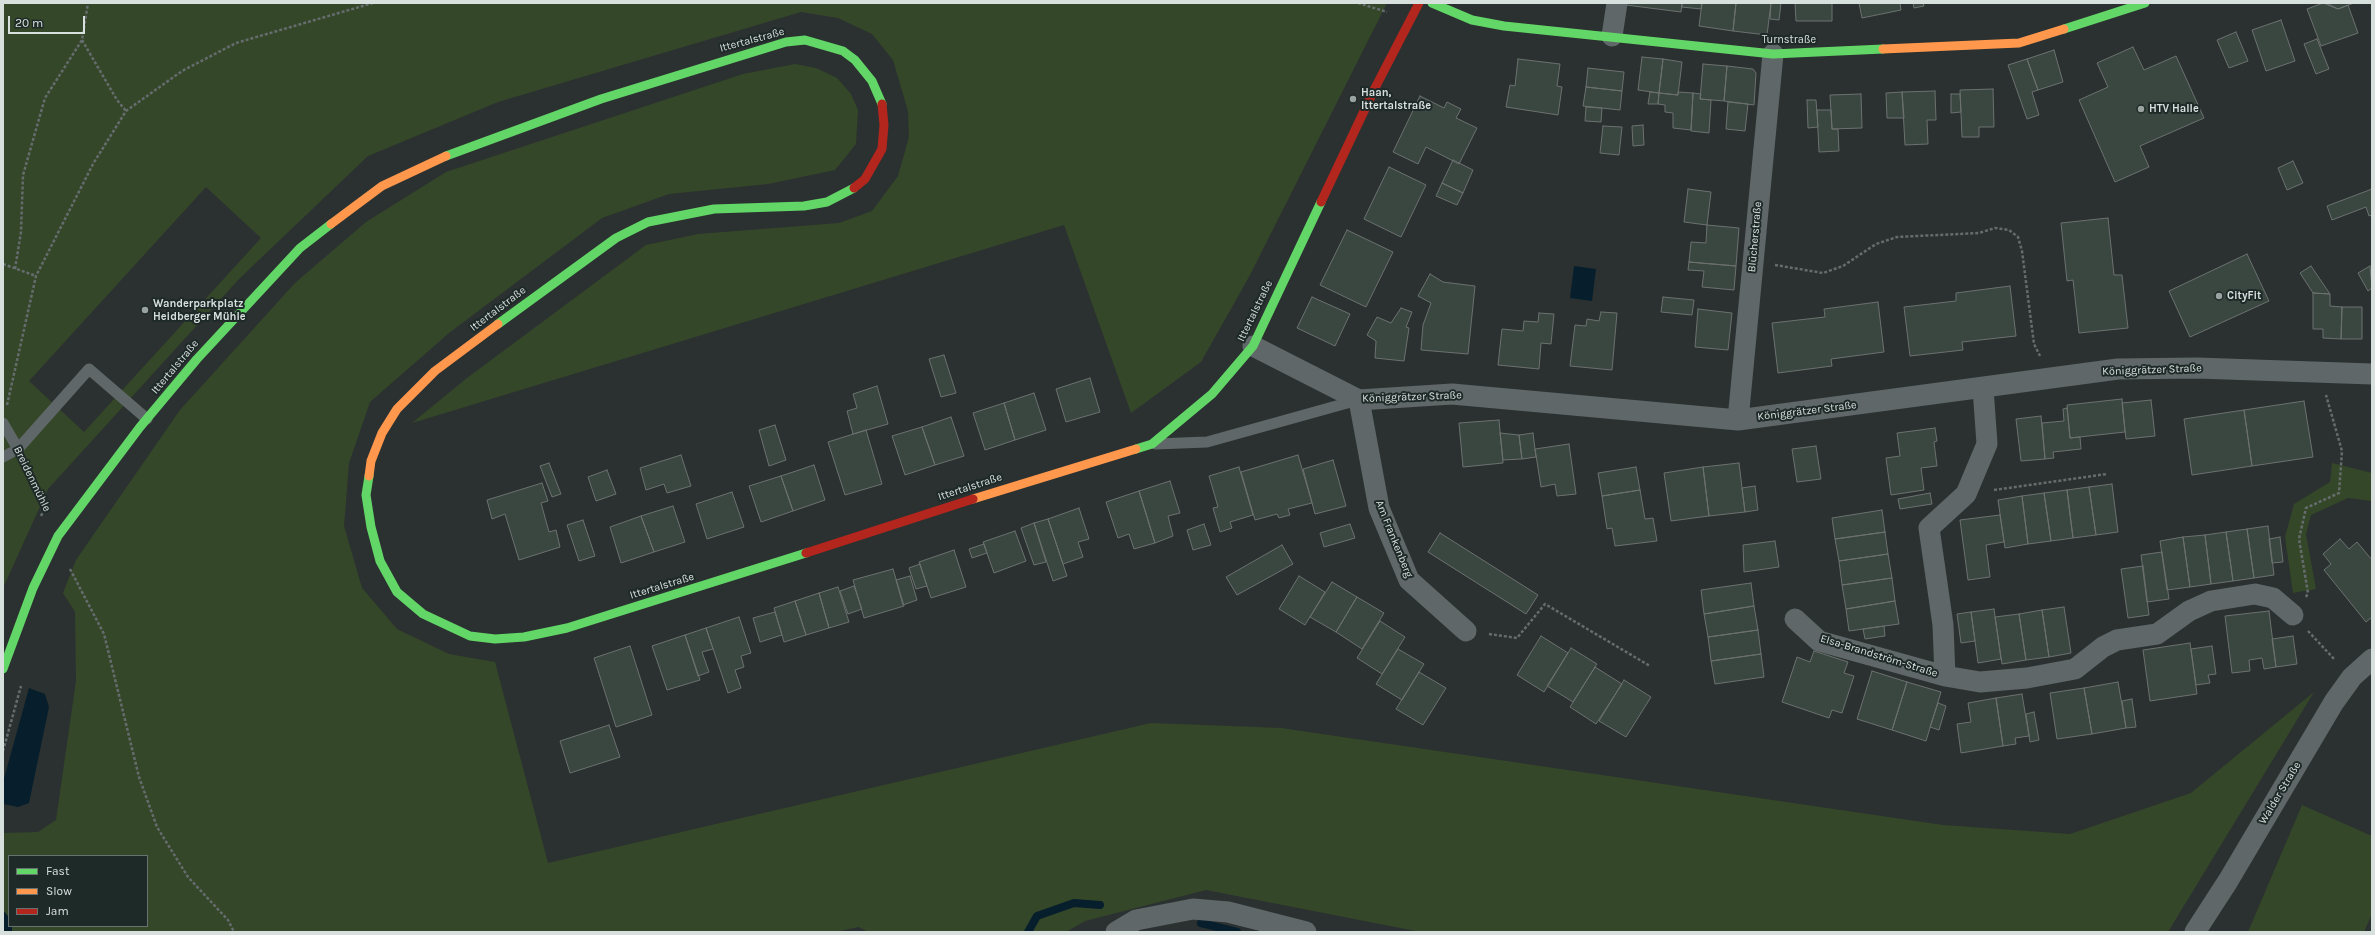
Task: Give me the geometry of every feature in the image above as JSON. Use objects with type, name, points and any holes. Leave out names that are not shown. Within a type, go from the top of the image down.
[{"type":"main road","name":"Ittertalstraße","points":[[3,669],[32,588],[58,536],[147,419],[238,312],[300,248],[382,186],[444,157],[593,102],[764,47],[805,40],[828,45],[843,51],[855,60],[872,81],[882,105],[884,125],[882,149],[865,179],[848,192],[827,202],[804,206],[714,209],[648,222],[616,238],[553,282],[435,371],[397,409],[382,432],[371,461],[366,495],[371,527],[380,561],[397,592],[423,614],[470,636],[495,639],[524,637],[567,628],[1012,486],[1152,444],[1212,394],[1253,346],[1375,88],[1419,3]]},
{"type":"main road","name":"Turnstraße","points":[[1432,3],[1472,20],[1504,26],[1612,36],[1773,54],[2019,43],[2145,3]]},
{"type":"street","points":[[1612,36],[1617,3]]},
{"type":"street","name":"Blücherstraße","points":[[1738,420],[1773,54]]},
{"type":"street","name":"Königgrätzer Straße","points":[[1253,346],[1359,400],[1452,394],[1738,420],[2118,369],[2197,368],[2372,374]]},
{"type":"street","name":"Elsa-Brandström-Straße","points":[[1945,676],[1943,625],[1929,528],[1966,494],[1988,444],[1983,388]]},
{"type":"street","name":"Am Frankenberg","points":[[1359,400],[1379,508],[1409,580],[1466,631]]},
{"type":"street","name":"Elsa-Brandström-Straße","points":[[1796,619],[1819,641],[1945,676],[1980,682],[2028,678],[2075,669],[2117,640],[2157,634],[2189,611],[2211,601],[2255,594],[2273,598],[2293,615]]},
{"type":"street","name":"Walder Straße","points":[[2194,932],[2232,874],[2334,702],[2352,677],[2372,659]]},
{"type":"street","points":[[1116,932],[1136,920],[1193,909],[1228,912],[1306,932]]},
{"type":"lane","points":[[3,457],[18,449],[89,369],[147,419]]},
{"type":"lane","points":[[1152,444],[1207,442],[1359,400]]},
{"type":"lane","name":"Breidenmühle","points":[[3,423],[18,449]]},
{"type":"path","points":[[15,269],[21,232],[23,175],[45,98],[82,40],[88,3]]},
{"type":"path","points":[[3,423],[36,276],[93,164],[126,111],[182,71],[236,42],[373,3]]},
{"type":"path","points":[[1358,3],[1410,19]]},
{"type":"path","points":[[82,40],[117,100],[126,111]]},
{"type":"path","points":[[1753,263],[1823,273],[1843,266],[1876,244],[1897,237],[1979,233],[1994,228],[2009,230],[2018,237],[2022,251],[2034,344],[2053,378]]},
{"type":"path","points":[[3,264],[36,276]]},
{"type":"path","points":[[2333,422],[2342,451],[2340,493],[2306,508],[2298,539],[2308,593],[2301,607],[2293,615],[2352,677]]},
{"type":"path","name":"Breidenmühle","points":[[18,449],[58,536],[67,564],[104,634],[139,777],[157,827],[188,877],[228,920],[234,932]]},
{"type":"path","points":[[1966,494],[2107,474]]},
{"type":"path","points":[[1466,631],[1517,638],[1545,604],[1650,666]]},
{"type":"green space","points":[[3,3],[1387,3],[1250,275],[1201,362],[1131,413],[1064,225],[412,423],[467,378],[646,245],[698,234],[839,223],[872,211],[898,176],[909,137],[908,111],[893,60],[872,34],[838,18],[801,12],[498,102],[368,156],[240,278],[48,489],[3,588]],"holes":[[[206,187],[261,238],[84,432],[29,381]]]},
{"type":"green space","points":[[795,64],[816,68],[837,78],[851,94],[858,110],[856,144],[835,170],[768,184],[669,194],[602,218],[449,333],[370,402],[349,463],[344,526],[362,588],[397,629],[449,654],[495,662],[548,863],[1151,723],[1281,728],[1943,825],[2070,834],[2191,793],[2314,692],[2168,932],[1421,932],[1206,890],[1085,921],[1066,932],[868,932],[859,927],[834,932],[3,932],[3,833],[38,832],[56,820],[76,681],[75,612],[63,593],[76,560],[180,410],[295,283],[366,222],[446,172],[743,74]]},
{"type":"green space","points":[[2332,463],[2372,473],[2372,501],[2348,498],[2311,515],[2306,534],[2316,589],[2293,593],[2285,537],[2294,504],[2330,482]]},
{"type":"green space","points":[[2302,805],[2372,836],[2372,914],[2364,932],[2248,932]]},
{"type":"water","points":[[1574,266],[1596,269],[1592,301],[1570,298]]},
{"type":"water","points":[[29,688],[45,694],[49,707],[29,803],[18,807],[3,804],[3,782]]},
{"type":"building","points":[[1626,3],[1682,3],[1681,12],[1626,5]]},
{"type":"building","points":[[1682,3],[1702,3],[1701,9],[1682,7]]},
{"type":"building","points":[[1702,3],[1736,3],[1733,31],[1699,26]]},
{"type":"building","points":[[1736,3],[1771,3],[1767,35],[1733,31]]},
{"type":"building","points":[[1771,3],[1781,3],[1779,20],[1770,19]]},
{"type":"building","points":[[1795,3],[1832,3],[1832,21],[1796,21]]},
{"type":"building","points":[[1859,3],[1900,3],[1901,10],[1862,18]]},
{"type":"building","points":[[1913,3],[1923,3],[1924,6],[1914,8]]},
{"type":"building","points":[[2323,3],[2338,9],[2348,5],[2358,33],[2321,46],[2307,9]]},
{"type":"building","points":[[2326,3],[2354,3],[2338,9]]},
{"type":"building","points":[[2281,20],[2295,61],[2266,71],[2252,30]]},
{"type":"building","points":[[2236,32],[2248,61],[2229,68],[2217,40]]},
{"type":"building","points":[[2317,39],[2329,69],[2316,74],[2304,44]]},
{"type":"building","name":"HTV Halle","points":[[2133,47],[2144,70],[2176,56],[2204,118],[2140,146],[2149,167],[2115,182],[2079,100],[2108,87],[2097,63]]},
{"type":"building","points":[[2054,50],[2063,82],[2038,90],[2027,59]]},
{"type":"building","points":[[1642,57],[1663,59],[1659,93],[1638,90]]},
{"type":"building","points":[[1518,59],[1560,64],[1557,86],[1562,87],[1558,115],[1506,107],[1510,85],[1515,86]]},
{"type":"building","points":[[1663,59],[1682,62],[1678,95],[1659,93]]},
{"type":"building","points":[[2027,59],[2038,90],[2032,92],[2039,115],[2027,119],[2008,65]]},
{"type":"building","points":[[1703,64],[1727,66],[1724,101],[1700,99]]},
{"type":"building","points":[[1727,66],[1753,69],[1756,73],[1754,105],[1724,101]]},
{"type":"building","points":[[1588,68],[1624,72],[1622,91],[1586,87]]},
{"type":"building","points":[[1586,87],[1622,91],[1620,110],[1583,106]]},
{"type":"building","points":[[1993,89],[1994,127],[1979,127],[1979,137],[1962,137],[1960,90]]},
{"type":"building","points":[[1935,91],[1936,120],[1927,120],[1928,144],[1905,145],[1902,92]]},
{"type":"building","points":[[1650,92],[1659,93],[1658,104],[1648,104]]},
{"type":"building","points":[[1678,92],[1693,93],[1691,130],[1673,128],[1673,113],[1665,112],[1665,105],[1658,104],[1659,93],[1678,95]]},
{"type":"building","points":[[1902,92],[1904,118],[1887,118],[1886,93]]},
{"type":"building","points":[[1693,93],[1701,94],[1700,99],[1711,100],[1709,133],[1691,131]]},
{"type":"building","points":[[1861,94],[1862,128],[1832,129],[1830,95]]},
{"type":"building","points":[[1951,94],[1960,94],[1961,112],[1951,113]]},
{"type":"building","points":[[1420,96],[1444,108],[1447,102],[1461,109],[1456,118],[1477,128],[1459,164],[1426,147],[1418,164],[1393,152]]},
{"type":"building","points":[[1807,100],[1816,100],[1818,127],[1808,128]]},
{"type":"building","points":[[1728,102],[1748,104],[1745,131],[1726,129]]},
{"type":"building","points":[[1586,107],[1602,108],[1601,122],[1585,121]]},
{"type":"building","points":[[1817,110],[1831,110],[1832,129],[1838,129],[1839,151],[1819,152]]},
{"type":"building","points":[[1643,125],[1644,145],[1633,146],[1632,126]]},
{"type":"building","points":[[1603,126],[1622,127],[1619,155],[1600,153]]},
{"type":"building","points":[[1453,160],[1473,170],[1463,193],[1442,183]]},
{"type":"building","points":[[2293,161],[2303,183],[2287,190],[2278,168]]},
{"type":"building","points":[[1389,167],[1426,185],[1401,237],[1364,219]]},
{"type":"building","points":[[1442,183],[1463,193],[1457,205],[1436,196]]},
{"type":"building","points":[[1688,189],[1711,192],[1707,225],[1684,222]]},
{"type":"building","points":[[2372,189],[2372,215],[2369,216],[2366,207],[2332,220],[2327,206]]},
{"type":"building","points":[[2108,218],[2114,275],[2122,275],[2128,328],[2079,333],[2073,280],[2067,281],[2061,223]]},
{"type":"building","points":[[1707,225],[1739,228],[1736,266],[1689,262],[1691,242],[1706,243]]},
{"type":"building","points":[[1347,230],[1393,252],[1366,307],[1320,285]]},
{"type":"building","name":"CityFit","points":[[2247,254],[2269,301],[2190,337],[2169,291]]},
{"type":"building","points":[[1689,262],[1736,266],[1734,290],[1702,287],[1704,271],[1688,270]]},
{"type":"building","points":[[2311,266],[2330,294],[2313,293],[2300,273]]},
{"type":"building","points":[[2370,266],[2372,288],[2368,291],[2358,273]]},
{"type":"building","points":[[1430,274],[1443,282],[1475,286],[1468,354],[1421,350],[1423,325],[1431,303],[1418,296]]},
{"type":"building","points":[[2010,286],[2016,336],[1962,342],[1963,350],[1910,356],[1904,307],[1956,301],[1956,293]]},
{"type":"building","points":[[2313,293],[2330,294],[2330,306],[2342,307],[2341,339],[2323,338],[2323,329],[2313,329]]},
{"type":"building","points":[[1312,297],[1350,314],[1335,346],[1297,328]]},
{"type":"building","points":[[1663,297],[1694,300],[1692,315],[1661,312]]},
{"type":"building","points":[[1878,302],[1884,352],[1831,359],[1832,366],[1778,373],[1772,323],[1825,317],[1824,309]]},
{"type":"building","points":[[2342,307],[2362,307],[2362,339],[2341,339]]},
{"type":"building","points":[[1401,308],[1412,312],[1406,327],[1409,328],[1404,361],[1375,358],[1376,341],[1367,335],[1377,317],[1391,323]]},
{"type":"building","points":[[1698,309],[1732,313],[1728,350],[1695,347]]},
{"type":"building","points":[[1601,312],[1617,313],[1612,370],[1570,366],[1575,325],[1586,326],[1587,319],[1599,321]]},
{"type":"building","points":[[1539,313],[1554,314],[1551,344],[1541,343],[1539,369],[1498,365],[1502,329],[1523,331],[1524,321],[1538,322]]},
{"type":"building","points":[[944,355],[956,393],[941,397],[929,359]]},
{"type":"building","points":[[1090,378],[1100,412],[1066,422],[1056,389]]},
{"type":"building","points":[[877,386],[888,424],[853,434],[847,411],[857,408],[853,394]]},
{"type":"building","points":[[1034,393],[1046,430],[1015,440],[1004,403]]},
{"type":"building","points":[[2122,399],[2125,432],[2070,438],[2067,405]]},
{"type":"building","points":[[2151,400],[2155,436],[2126,439],[2122,403]]},
{"type":"building","points":[[2304,401],[2313,457],[2252,466],[2244,410]]},
{"type":"building","points":[[1004,403],[1015,440],[985,450],[973,413]]},
{"type":"building","points":[[2067,408],[2070,438],[2080,437],[2081,449],[2053,452],[2054,458],[2045,459],[2042,423],[2064,421],[2063,409]]},
{"type":"building","points":[[2244,410],[2252,466],[2192,475],[2184,419]]},
{"type":"building","points":[[2041,416],[2045,459],[2021,461],[2016,419]]},
{"type":"building","points":[[951,417],[964,456],[935,465],[922,427]]},
{"type":"building","points":[[1499,420],[1503,463],[1463,467],[1459,423]]},
{"type":"building","points":[[775,425],[786,460],[769,466],[759,430]]},
{"type":"building","points":[[922,427],[935,465],[905,475],[892,436]]},
{"type":"building","points":[[1935,428],[1937,441],[1934,442],[1937,466],[1921,468],[1924,490],[1891,495],[1886,458],[1900,456],[1897,433]]},
{"type":"building","points":[[866,430],[882,484],[845,495],[828,442]]},
{"type":"building","points":[[1500,433],[1519,435],[1522,459],[1503,460]]},
{"type":"building","points":[[1533,433],[1536,457],[1522,459],[1519,435]]},
{"type":"building","points":[[1569,444],[1576,494],[1557,496],[1555,484],[1541,487],[1535,449]]},
{"type":"building","points":[[1816,446],[1821,479],[1797,482],[1792,449]]},
{"type":"building","points":[[681,455],[691,486],[667,493],[664,484],[646,490],[640,468]]},
{"type":"building","points":[[1298,455],[1312,503],[1288,509],[1290,515],[1279,518],[1277,514],[1255,520],[1241,472]]},
{"type":"building","points":[[1333,460],[1346,506],[1315,514],[1303,469]]},
{"type":"building","points":[[549,463],[561,494],[552,497],[540,466]]},
{"type":"building","points":[[1739,463],[1745,512],[1709,516],[1703,467]]},
{"type":"building","points":[[814,465],[825,500],[793,511],[781,476]]},
{"type":"building","points":[[1239,467],[1253,515],[1230,522],[1232,528],[1220,532],[1213,508],[1218,507],[1209,476]]},
{"type":"building","points":[[1636,467],[1640,490],[1602,496],[1598,473]]},
{"type":"building","points":[[1703,467],[1709,516],[1671,521],[1664,473]]},
{"type":"building","points":[[607,470],[616,494],[596,501],[588,477]]},
{"type":"building","points":[[781,476],[793,511],[761,522],[749,486]]},
{"type":"building","points":[[1170,481],[1180,513],[1168,516],[1173,536],[1155,543],[1139,491]]},
{"type":"building","points":[[542,483],[548,501],[541,503],[549,532],[556,530],[560,547],[519,560],[505,514],[492,519],[487,500]]},
{"type":"building","points":[[2112,484],[2118,532],[2096,535],[2089,487]]},
{"type":"building","points":[[1755,486],[1758,510],[1745,512],[1742,488]]},
{"type":"building","points":[[2089,487],[2096,535],[2073,538],[2067,490]]},
{"type":"building","points":[[1640,490],[1645,519],[1653,518],[1657,541],[1615,546],[1612,528],[1607,529],[1602,496]]},
{"type":"building","points":[[2067,490],[2073,538],[2051,541],[2044,493]]},
{"type":"building","points":[[1139,491],[1155,543],[1134,549],[1129,534],[1118,538],[1106,502]]},
{"type":"building","points":[[732,492],[744,527],[707,539],[696,504]]},
{"type":"building","points":[[1930,493],[1932,504],[1900,509],[1898,499]]},
{"type":"building","points":[[2044,493],[2051,541],[2028,544],[2022,496]]},
{"type":"building","points":[[2022,496],[2028,544],[2005,548],[1998,500]]},
{"type":"building","points":[[673,506],[685,542],[654,552],[641,516]]},
{"type":"building","points":[[1079,508],[1089,539],[1078,542],[1083,557],[1063,564],[1048,519]]},
{"type":"building","points":[[1882,510],[1885,532],[1835,539],[1832,518]]},
{"type":"building","points":[[2000,515],[2004,542],[1986,545],[1990,577],[1968,580],[1960,520]]},
{"type":"building","points":[[641,516],[654,552],[621,563],[610,527]]},
{"type":"building","points":[[1048,519],[1067,576],[1053,581],[1034,523]]},
{"type":"building","points":[[583,520],[595,556],[579,561],[567,525]]},
{"type":"building","points":[[1034,523],[1046,562],[1034,565],[1021,528]]},
{"type":"building","points":[[1204,524],[1211,545],[1193,550],[1187,530]]},
{"type":"building","points":[[1350,524],[1355,538],[1324,547],[1320,533]]},
{"type":"building","points":[[2268,526],[2274,575],[2254,578],[2247,529]]},
{"type":"building","points":[[2247,529],[2254,578],[2233,581],[2226,532]]},
{"type":"building","points":[[1015,531],[1026,561],[994,573],[983,542]]},
{"type":"building","points":[[1885,532],[1888,554],[1839,561],[1835,539]]},
{"type":"building","points":[[2226,532],[2233,581],[2211,584],[2205,535]]},
{"type":"building","points":[[1440,533],[1538,595],[1526,614],[1428,552]]},
{"type":"building","points":[[2205,535],[2211,584],[2190,587],[2183,537]]},
{"type":"building","points":[[2183,537],[2190,587],[2167,590],[2160,541]]},
{"type":"building","points":[[2280,537],[2283,562],[2272,563],[2269,539]]},
{"type":"building","points":[[2340,539],[2349,549],[2357,542],[2372,560],[2372,617],[2366,622],[2324,570],[2331,564],[2323,554]]},
{"type":"building","points":[[1775,541],[1779,567],[1744,572],[1743,545]]},
{"type":"building","points":[[984,544],[987,553],[972,558],[969,549]]},
{"type":"building","points":[[1282,545],[1293,564],[1237,595],[1226,577]]},
{"type":"building","points":[[954,550],[966,587],[931,598],[919,562]]},
{"type":"building","points":[[2162,552],[2169,599],[2147,602],[2141,555]]},
{"type":"building","points":[[1888,554],[1892,578],[1842,585],[1839,561]]},
{"type":"building","points":[[920,564],[927,586],[916,589],[909,568]]},
{"type":"building","points":[[2143,566],[2149,615],[2128,618],[2121,569]]},
{"type":"building","points":[[893,569],[904,606],[864,618],[853,580]]},
{"type":"building","points":[[910,576],[917,600],[903,605],[896,580]]},
{"type":"building","points":[[1299,576],[1325,592],[1305,625],[1279,609]]},
{"type":"building","points":[[1892,578],[1895,601],[1846,609],[1842,585]]},
{"type":"building","points":[[1332,582],[1357,597],[1336,632],[1310,617]]},
{"type":"building","points":[[1751,583],[1754,606],[1704,614],[1701,590]]},
{"type":"building","points":[[854,586],[862,609],[848,614],[840,591]]},
{"type":"building","points":[[838,587],[849,622],[829,628],[819,593]]},
{"type":"building","points":[[819,593],[829,628],[806,635],[795,601]]},
{"type":"building","points":[[1357,597],[1384,613],[1362,649],[1336,632]]},
{"type":"building","points":[[795,601],[806,635],[784,642],[774,608]]},
{"type":"building","points":[[1895,601],[1899,624],[1849,631],[1846,609]]},
{"type":"building","points":[[1754,606],[1758,630],[1708,637],[1704,614]]},
{"type":"building","points":[[2064,607],[2071,653],[2049,657],[2042,610]]},
{"type":"building","points":[[1994,609],[2001,659],[1978,663],[1971,612]]},
{"type":"building","points":[[2042,610],[2049,657],[2026,660],[2019,614]]},
{"type":"building","points":[[2269,611],[2276,667],[2264,669],[2262,658],[2249,660],[2250,671],[2232,673],[2225,616]]},
{"type":"building","points":[[775,612],[782,635],[760,642],[753,618]]},
{"type":"building","points":[[1971,612],[1975,641],[1961,643],[1957,614]]},
{"type":"building","points":[[2019,614],[2026,660],[2002,664],[1995,617]]},
{"type":"building","points":[[739,617],[751,653],[741,656],[744,667],[735,670],[741,688],[728,693],[706,628]]},
{"type":"building","points":[[1380,621],[1405,637],[1382,674],[1357,658]]},
{"type":"building","points":[[1884,626],[1885,636],[1865,639],[1863,629]]},
{"type":"building","points":[[706,628],[713,649],[702,652],[709,672],[698,676],[685,635]]},
{"type":"building","points":[[1758,630],[1761,654],[1711,661],[1708,637]]},
{"type":"building","points":[[685,635],[700,680],[667,690],[652,646]]},
{"type":"building","points":[[1541,636],[1568,653],[1544,692],[1517,675]]},
{"type":"building","points":[[2293,636],[2297,664],[2276,667],[2272,639]]},
{"type":"building","points":[[2190,643],[2197,694],[2150,701],[2143,650]]},
{"type":"building","points":[[630,646],[652,715],[616,727],[594,658]]},
{"type":"building","points":[[2212,646],[2216,674],[2208,675],[2210,683],[2196,685],[2191,649]]},
{"type":"building","points":[[1571,648],[1597,664],[1573,702],[1547,686]]},
{"type":"building","points":[[1398,649],[1424,664],[1402,700],[1376,684]]},
{"type":"building","points":[[1814,651],[1848,662],[1844,673],[1854,676],[1842,713],[1832,710],[1829,718],[1782,702],[1797,657],[1810,662]]},
{"type":"building","points":[[1761,654],[1764,677],[1715,684],[1711,661]]},
{"type":"building","points":[[1595,667],[1622,684],[1596,724],[1570,707]]},
{"type":"building","points":[[1872,671],[1907,682],[1892,730],[1857,719]]},
{"type":"building","points":[[1419,672],[1446,688],[1423,725],[1396,709]]},
{"type":"building","points":[[1624,680],[1651,697],[1626,737],[1599,721]]},
{"type":"building","points":[[1907,682],[1941,692],[1926,741],[1892,730]]},
{"type":"building","points":[[2118,682],[2126,728],[2092,734],[2084,688]]},
{"type":"building","points":[[2084,688],[2092,734],[2057,739],[2050,693]]},
{"type":"building","points":[[2022,694],[2029,736],[2015,738],[2016,744],[2003,746],[1996,698]]},
{"type":"building","points":[[1996,698],[2003,746],[1961,753],[1957,724],[1971,722],[1968,703]]},
{"type":"building","points":[[2132,699],[2136,727],[2126,728],[2122,701]]},
{"type":"building","points":[[1938,703],[1946,706],[1939,730],[1930,727]]},
{"type":"building","points":[[2034,712],[2039,740],[2030,742],[2026,714]]},
{"type":"building","points":[[609,725],[620,757],[570,773],[560,741]]},
{"type":"waterway","points":[[1028,932],[1037,916],[1074,903],[1100,905]]},
{"type":"waterway","points":[[3,916],[8,923],[8,932]]},
{"type":"waterway","points":[[1201,923],[1237,932]]},
{"type":"traffic: fast","points":[[1432,3],[1472,20],[1504,26],[1773,54],[1883,49]]},
{"type":"traffic: fast","points":[[2064,29],[2145,3]]},
{"type":"traffic: fast","points":[[446,156],[601,99],[786,42],[805,40],[843,51],[855,60],[872,81],[882,104]]},
{"type":"traffic: fast","points":[[498,324],[616,238],[648,222],[714,209],[804,206],[827,202],[854,188]]},
{"type":"traffic: fast","points":[[1136,449],[1152,444],[1212,394],[1253,346],[1321,202]]},
{"type":"traffic: fast","points":[[3,669],[33,588],[58,536],[140,427],[197,359],[300,248],[331,224]]},
{"type":"traffic: fast","points":[[369,476],[366,495],[371,527],[380,561],[397,592],[423,614],[470,636],[495,639],[524,637],[567,628],[806,553]]},
{"type":"traffic: slow","points":[[1883,49],[2019,43],[2064,29]]},
{"type":"traffic: slow","points":[[331,224],[382,186],[446,156]]},
{"type":"traffic: slow","points":[[369,476],[371,461],[382,433],[397,409],[435,371],[498,324]]},
{"type":"traffic: slow","points":[[973,499],[1136,449]]},
{"type":"traffic: jam","points":[[1321,202],[1375,88],[1419,3]]},
{"type":"traffic: jam","points":[[854,188],[865,179],[882,149],[884,125],[882,104]]},
{"type":"traffic: jam","points":[[806,553],[973,499]]},
{"type":"place","name":"Haan, Ittertalstraße","points":[[1353,99]]},
{"type":"place","name":"HTV Halle","points":[[2141,109]]},
{"type":"place","name":"CityFit","points":[[2219,296]]},
{"type":"place","name":"Wanderparkplatz Heidberger Mühle","points":[[145,310]]}]
